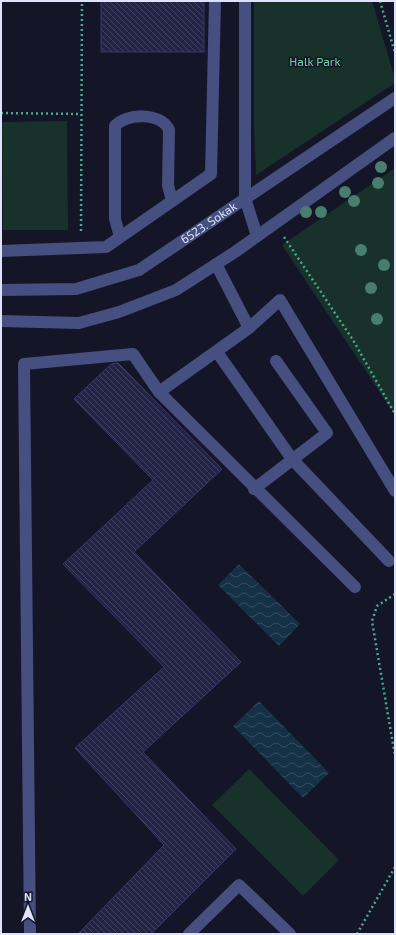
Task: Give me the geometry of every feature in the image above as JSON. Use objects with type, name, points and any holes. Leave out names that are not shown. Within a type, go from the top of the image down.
[{"type":"street","points":[[1,251],[106,246],[211,174],[215,1]]},
{"type":"street","points":[[245,1],[245,198],[257,236]]},
{"type":"street","name":"6523. Sokak","points":[[1,290],[76,289],[139,270],[185,241],[245,198],[395,98]]},
{"type":"street","points":[[120,237],[115,219],[115,126],[119,121],[129,118],[152,117],[158,118],[167,125],[169,130],[168,185],[172,201]]},
{"type":"street","points":[[1,321],[79,323],[112,314],[176,290],[257,236],[395,138]]},
{"type":"street","points":[[216,264],[249,328]]},
{"type":"street","points":[[159,392],[249,328],[280,300],[395,491]]},
{"type":"street","points":[[217,352],[292,459],[389,561]]},
{"type":"street","points":[[30,934],[24,364],[134,354],[159,392],[254,489],[355,587]]},
{"type":"street","points":[[254,489],[327,433],[276,361]]},
{"type":"street","points":[[190,934],[238,885],[290,934]]},
{"type":"path","points":[[81,248],[82,1]]},
{"type":"path","points":[[380,1],[395,53]]},
{"type":"path","points":[[1,113],[81,114]]},
{"type":"path","points":[[275,223],[353,340],[395,414]]},
{"type":"path","points":[[395,594],[377,606],[372,621],[395,756]]},
{"type":"path","points":[[357,934],[395,867]]},
{"type":"green space","name":"Halk Park","points":[[254,1],[372,1],[395,79],[395,83],[256,175],[254,127]]},
{"type":"green space","points":[[67,121],[68,230],[3,230],[2,122]]},
{"type":"green space","points":[[395,168],[395,415],[282,245]]},
{"type":"green space","points":[[249,769],[339,860],[303,896],[212,805]]},
{"type":"water","points":[[239,564],[300,624],[279,646],[218,585]]},
{"type":"water","points":[[259,701],[329,773],[303,798],[233,726]]},
{"type":"building","points":[[101,1],[204,1],[204,52],[101,52]]},
{"type":"building","points":[[118,363],[222,469],[134,552],[241,662],[143,752],[236,849],[151,934],[78,934],[164,845],[75,748],[164,667],[63,564],[153,480],[74,399],[111,364]]}]
